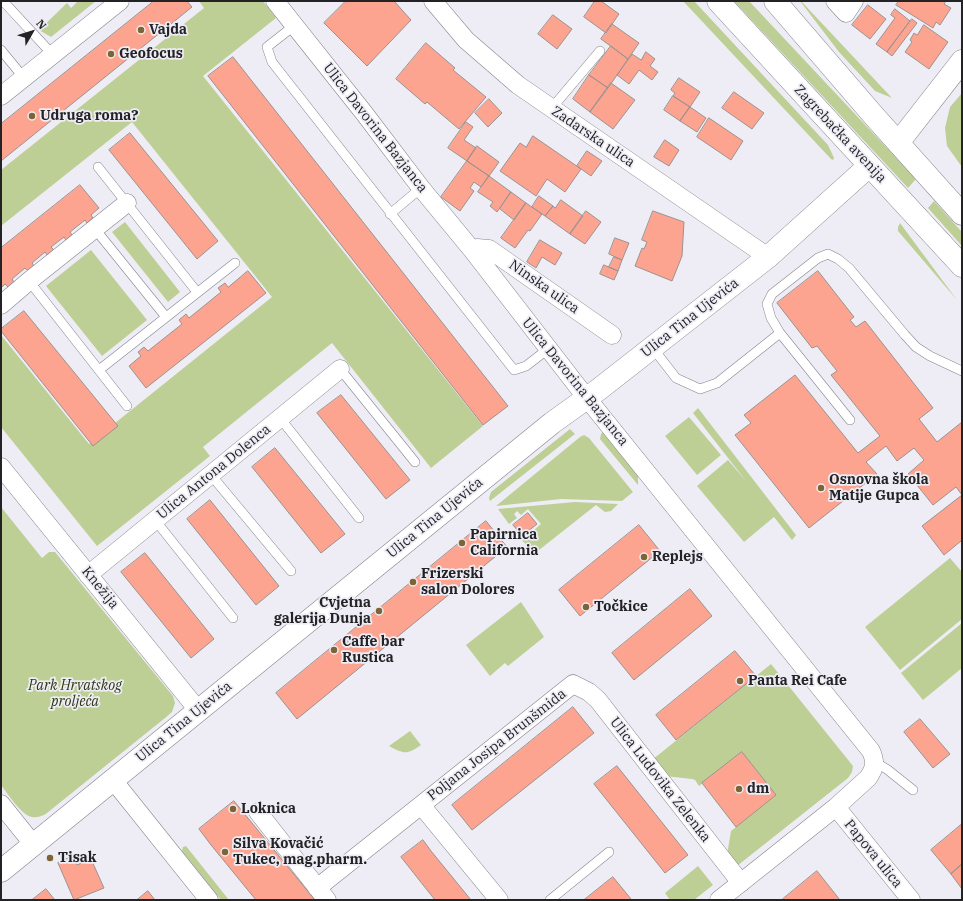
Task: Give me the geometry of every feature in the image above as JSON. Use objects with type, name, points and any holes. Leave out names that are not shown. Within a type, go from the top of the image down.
[{"type":"street","points":[[1,96],[120,1]]},
{"type":"street","name":"Ulica Davorina Bazjanca","points":[[275,1],[421,188],[473,251],[548,349],[871,751],[875,762]]},
{"type":"street","name":"Zadarska ulica","points":[[433,1],[466,40],[518,85],[768,257]]},
{"type":"street","name":"Zagrebačka avenija","points":[[718,1],[962,266]]},
{"type":"street","points":[[775,1],[898,143],[962,214]]},
{"type":"street","points":[[898,143],[962,61]]},
{"type":"street","name":"Ulica Tina Ujevića","points":[[1,871],[552,424],[768,257],[870,166]]},
{"type":"street","points":[[1,305],[127,203]]},
{"type":"street","name":"Ninska ulica","points":[[473,251],[477,248],[489,249],[612,335]]},
{"type":"street","name":"Ulica Antona Dolenca","points":[[88,575],[340,369]]},
{"type":"street","name":"Knežija","points":[[1,467],[198,710]]},
{"type":"street","name":"Poljana Josipa Brunšmida","points":[[258,812],[322,894],[421,805],[573,684]]},
{"type":"street","name":"Ulica Ludovika Zelenka","points":[[573,684],[589,692],[598,700],[741,882]]},
{"type":"street","points":[[719,900],[836,808],[868,778],[872,773],[875,762]]},
{"type":"street","points":[[113,780],[209,900]]},
{"type":"street","points":[[1,804],[33,844]]},
{"type":"street","name":"Poljana Josipa Brunšmida","points":[[421,805],[499,900]]},
{"type":"street","name":"Papova ulica","points":[[836,808],[911,900]]},
{"type":"lane","points":[[3,1],[53,55]]},
{"type":"lane","points":[[295,25],[267,47],[272,62],[390,214],[514,370],[526,366],[548,349]]},
{"type":"lane","points":[[1,50],[24,78]]},
{"type":"lane","points":[[551,109],[600,51]]},
{"type":"lane","points":[[98,167],[197,292]]},
{"type":"lane","points":[[390,214],[421,188]]},
{"type":"lane","points":[[95,229],[166,317]]},
{"type":"lane","points":[[850,420],[780,333],[771,318],[768,304],[772,294],[818,258],[828,254],[838,258],[849,268],[916,347],[930,356],[962,371]]},
{"type":"lane","points":[[99,370],[235,263]]},
{"type":"lane","points":[[29,281],[127,406]]},
{"type":"lane","points":[[652,347],[676,378],[700,389],[717,383],[780,333]]},
{"type":"lane","points":[[340,369],[416,462]]},
{"type":"lane","points":[[280,418],[359,518]]},
{"type":"lane","points":[[211,474],[291,571]]},
{"type":"lane","points":[[155,520],[233,618]]},
{"type":"lane","points":[[875,762],[888,770],[913,790]]},
{"type":"lane","points":[[550,900],[609,852]]},
{"type":"green space","points":[[78,1],[96,1],[51,37],[39,30],[67,3],[71,8]]},
{"type":"green space","points":[[199,1],[263,1],[276,18],[203,76],[483,426],[431,468],[332,343],[203,447],[210,456],[97,546],[1,427],[1,335],[89,444],[272,297],[132,122],[1,226],[1,170],[204,8]]},
{"type":"green space","points":[[683,1],[694,1],[828,145],[834,158],[833,160],[831,159]]},
{"type":"green space","points":[[734,1],[749,1],[916,179],[908,188]]},
{"type":"green space","points":[[800,1],[892,98],[875,91],[839,52]]},
{"type":"green space","points":[[962,93],[962,167],[947,146],[945,128],[950,107]]},
{"type":"green space","points":[[934,201],[962,232],[962,246],[928,208]]},
{"type":"green space","points":[[125,222],[180,292],[168,302],[112,232]]},
{"type":"green space","points":[[900,223],[957,300],[898,231]]},
{"type":"green space","points":[[91,250],[147,320],[102,356],[46,286]]},
{"type":"green space","points":[[698,408],[796,535],[792,540],[774,517],[744,542],[697,486],[728,460],[746,481],[693,413]]},
{"type":"green space","points":[[689,417],[721,455],[697,475],[665,436]]},
{"type":"green space","points":[[570,429],[575,434],[490,501],[489,498],[491,492]]},
{"type":"green space","points":[[604,431],[638,475],[638,485],[600,439],[601,434]]},
{"type":"green space","points":[[584,435],[589,438],[633,492],[622,501],[561,499],[496,506],[580,437]]},
{"type":"green space","points":[[575,502],[618,504],[611,511],[605,512],[596,505],[534,554],[522,540],[541,524],[528,509],[521,515],[517,511],[514,514],[517,518],[509,524],[498,509]]},
{"type":"green space","name":"Park Hrvatskog proljeća","points":[[1,507],[42,558],[49,552],[55,552],[173,696],[175,703],[172,712],[165,718],[47,813],[36,817],[28,815],[15,804],[1,785]]},
{"type":"green space","points":[[950,558],[962,572],[962,619],[900,670],[865,627]]},
{"type":"green space","points":[[521,602],[544,637],[508,666],[505,663],[490,676],[466,645]]},
{"type":"green space","points":[[962,623],[962,668],[923,700],[901,673]]},
{"type":"green space","points":[[771,664],[853,766],[852,772],[848,778],[737,866],[727,855],[731,831],[776,795],[742,752],[699,786],[695,780],[692,779],[665,776],[652,760]]},
{"type":"green space","points":[[410,731],[421,745],[409,752],[398,751],[389,746]]},
{"type":"green space","points":[[186,846],[229,900],[221,900],[182,851],[183,847]]},
{"type":"green space","points":[[698,866],[713,885],[694,900],[670,900],[665,893]]},
{"type":"building","points":[[154,1],[187,1],[192,7],[1,161],[1,124]]},
{"type":"building","points":[[346,1],[394,1],[411,20],[367,66],[324,23]]},
{"type":"building","points":[[595,1],[601,1],[619,14],[606,33],[584,17]]},
{"type":"building","points":[[899,1],[946,1],[944,4],[951,8],[940,25],[936,22],[933,28],[896,5]]},
{"type":"building","points":[[868,5],[886,19],[870,39],[852,25]]},
{"type":"building","points":[[895,9],[910,21],[887,52],[876,44],[895,18],[891,15]]},
{"type":"building","points":[[553,15],[572,29],[557,49],[538,34]]},
{"type":"building","points":[[912,19],[917,23],[892,56],[887,52]]},
{"type":"building","points":[[612,24],[639,43],[628,59],[601,39]]},
{"type":"building","points":[[924,25],[948,42],[929,69],[905,52],[912,42],[910,40],[914,33],[917,35]]},
{"type":"building","points":[[426,43],[455,68],[453,70],[486,97],[459,129],[427,102],[425,104],[396,79]]},
{"type":"building","points":[[611,46],[628,59],[608,88],[589,75]]},
{"type":"building","points":[[646,52],[655,59],[650,66],[658,72],[652,80],[639,70],[629,84],[617,75],[632,54],[641,60]]},
{"type":"building","points":[[233,57],[508,406],[483,425],[208,76]]},
{"type":"building","points":[[589,75],[608,88],[590,112],[573,99]]},
{"type":"building","points":[[679,78],[700,92],[690,107],[673,96],[675,93],[671,90]]},
{"type":"building","points":[[611,83],[635,100],[613,129],[590,112]]},
{"type":"building","points":[[734,92],[764,113],[752,129],[722,108]]},
{"type":"building","points":[[673,96],[690,107],[680,121],[664,110]]},
{"type":"building","points":[[489,99],[502,113],[488,127],[475,113]]},
{"type":"building","points":[[690,107],[706,118],[697,132],[680,121]]},
{"type":"building","points":[[709,118],[743,141],[731,160],[697,137]]},
{"type":"building","points":[[466,122],[473,127],[464,140],[476,148],[467,161],[448,148]]},
{"type":"building","points":[[130,133],[218,241],[197,259],[109,150]]},
{"type":"building","points":[[533,136],[581,169],[565,192],[547,179],[536,196],[500,171],[520,143],[526,147]]},
{"type":"building","points":[[665,140],[679,150],[669,166],[654,157]]},
{"type":"building","points":[[477,146],[499,162],[489,176],[467,161]]},
{"type":"building","points":[[587,151],[602,161],[591,176],[577,166]]},
{"type":"building","points":[[467,161],[489,176],[481,187],[474,182],[470,188],[474,191],[460,211],[441,197]]},
{"type":"building","points":[[489,176],[511,192],[497,212],[490,206],[493,202],[478,192]]},
{"type":"building","points":[[80,185],[99,208],[91,215],[93,218],[87,223],[85,220],[70,232],[72,235],[66,240],[64,237],[51,247],[54,250],[47,255],[45,252],[32,263],[34,266],[28,271],[25,268],[12,279],[14,282],[8,287],[5,284],[1,288],[1,248]]},
{"type":"building","points":[[511,192],[526,203],[514,220],[500,209]]},
{"type":"building","points":[[539,196],[553,206],[545,216],[532,207]]},
{"type":"building","points":[[561,200],[583,216],[570,234],[545,216],[553,206],[555,208]]},
{"type":"building","points":[[526,203],[542,214],[515,248],[501,238]]},
{"type":"building","points":[[586,211],[601,222],[585,244],[570,234]]},
{"type":"building","points":[[653,211],[684,222],[682,256],[672,281],[635,266],[642,248],[644,249],[647,242],[642,240]]},
{"type":"building","points":[[615,238],[629,243],[622,260],[609,254]]},
{"type":"building","points":[[540,240],[562,253],[555,265],[542,257],[536,268],[527,262]]},
{"type":"building","points":[[614,257],[622,260],[618,271],[609,267]]},
{"type":"building","points":[[604,265],[618,271],[614,280],[600,274]]},
{"type":"building","points":[[248,271],[266,293],[146,388],[129,366],[141,356],[138,352],[144,347],[148,351],[182,324],[179,320],[186,314],[189,318],[221,292],[218,288],[225,283],[228,287]]},
{"type":"building","points":[[818,271],[854,317],[850,320],[856,327],[865,321],[933,408],[919,419],[937,442],[962,422],[962,495],[956,487],[933,505],[908,474],[924,460],[914,448],[897,461],[886,446],[866,462],[877,474],[809,528],[735,435],[751,423],[744,415],[795,375],[858,453],[880,436],[831,375],[837,371],[817,346],[812,348],[777,303]]},
{"type":"building","points":[[24,311],[118,426],[93,446],[1,331],[1,329]]},
{"type":"building","points":[[341,395],[410,480],[386,499],[317,413]]},
{"type":"building","points":[[275,448],[345,534],[321,553],[252,467]]},
{"type":"building","points":[[962,495],[962,543],[961,541],[944,555],[922,526]]},
{"type":"building","points":[[210,500],[279,586],[256,605],[187,519]]},
{"type":"building","points":[[528,513],[537,524],[522,536],[513,525]]},
{"type":"building","points":[[486,521],[507,547],[297,719],[276,693]]},
{"type":"building","points":[[639,525],[660,551],[580,616],[559,590]]},
{"type":"building","points":[[145,553],[214,639],[191,658],[121,572]]},
{"type":"building","points":[[690,589],[712,616],[634,680],[612,653]]},
{"type":"building","points":[[735,651],[756,676],[676,740],[656,715]]},
{"type":"building","points":[[573,707],[594,733],[472,830],[452,805]]},
{"type":"building","points":[[920,719],[950,754],[933,768],[904,732]]},
{"type":"building","name":"dm","points":[[742,752],[776,795],[736,827],[702,783]]},
{"type":"building","points":[[617,766],[688,855],[665,873],[594,784]]},
{"type":"building","points":[[234,801],[315,900],[256,900],[211,845],[199,829]]},
{"type":"building","points":[[962,824],[962,864],[951,874],[931,850]]},
{"type":"building","points":[[423,840],[471,900],[435,900],[401,857]]},
{"type":"building","points":[[73,856],[77,865],[91,859],[104,888],[74,900],[58,863]]},
{"type":"building","points":[[962,864],[962,889],[951,874]]},
{"type":"building","points":[[817,871],[840,900],[783,899]]},
{"type":"building","points":[[613,877],[631,899],[630,900],[584,900]]},
{"type":"building","points":[[46,889],[55,900],[32,900]]},
{"type":"building","points":[[148,891],[155,900],[137,900]]},
{"type":"place","name":"Vajda","points":[[141,30]]},
{"type":"place","name":"Geofocus","points":[[111,54]]},
{"type":"place","name":"Udruga roma?","points":[[32,116]]},
{"type":"place","name":"Osnovna škola Matije Gupca","points":[[821,488]]},
{"type":"place","name":"Papirnica California","points":[[462,543]]},
{"type":"place","name":"Replejs","points":[[644,557]]},
{"type":"place","name":"Frizerski salon Dolores","points":[[413,582]]},
{"type":"place","name":"Točkice","points":[[586,607]]},
{"type":"place","name":"Cvjetna galerija Dunja","points":[[379,611]]},
{"type":"place","name":"Caffe bar Rustica","points":[[334,650]]},
{"type":"place","name":"Panta Rei Cafe","points":[[740,681]]},
{"type":"place","name":"dm","points":[[739,789]]},
{"type":"place","name":"Loknica","points":[[233,809]]},
{"type":"place","name":"Silva Kovačić Tukec, mag.pharm.","points":[[225,852]]},
{"type":"place","name":"Tisak","points":[[50,858]]}]
